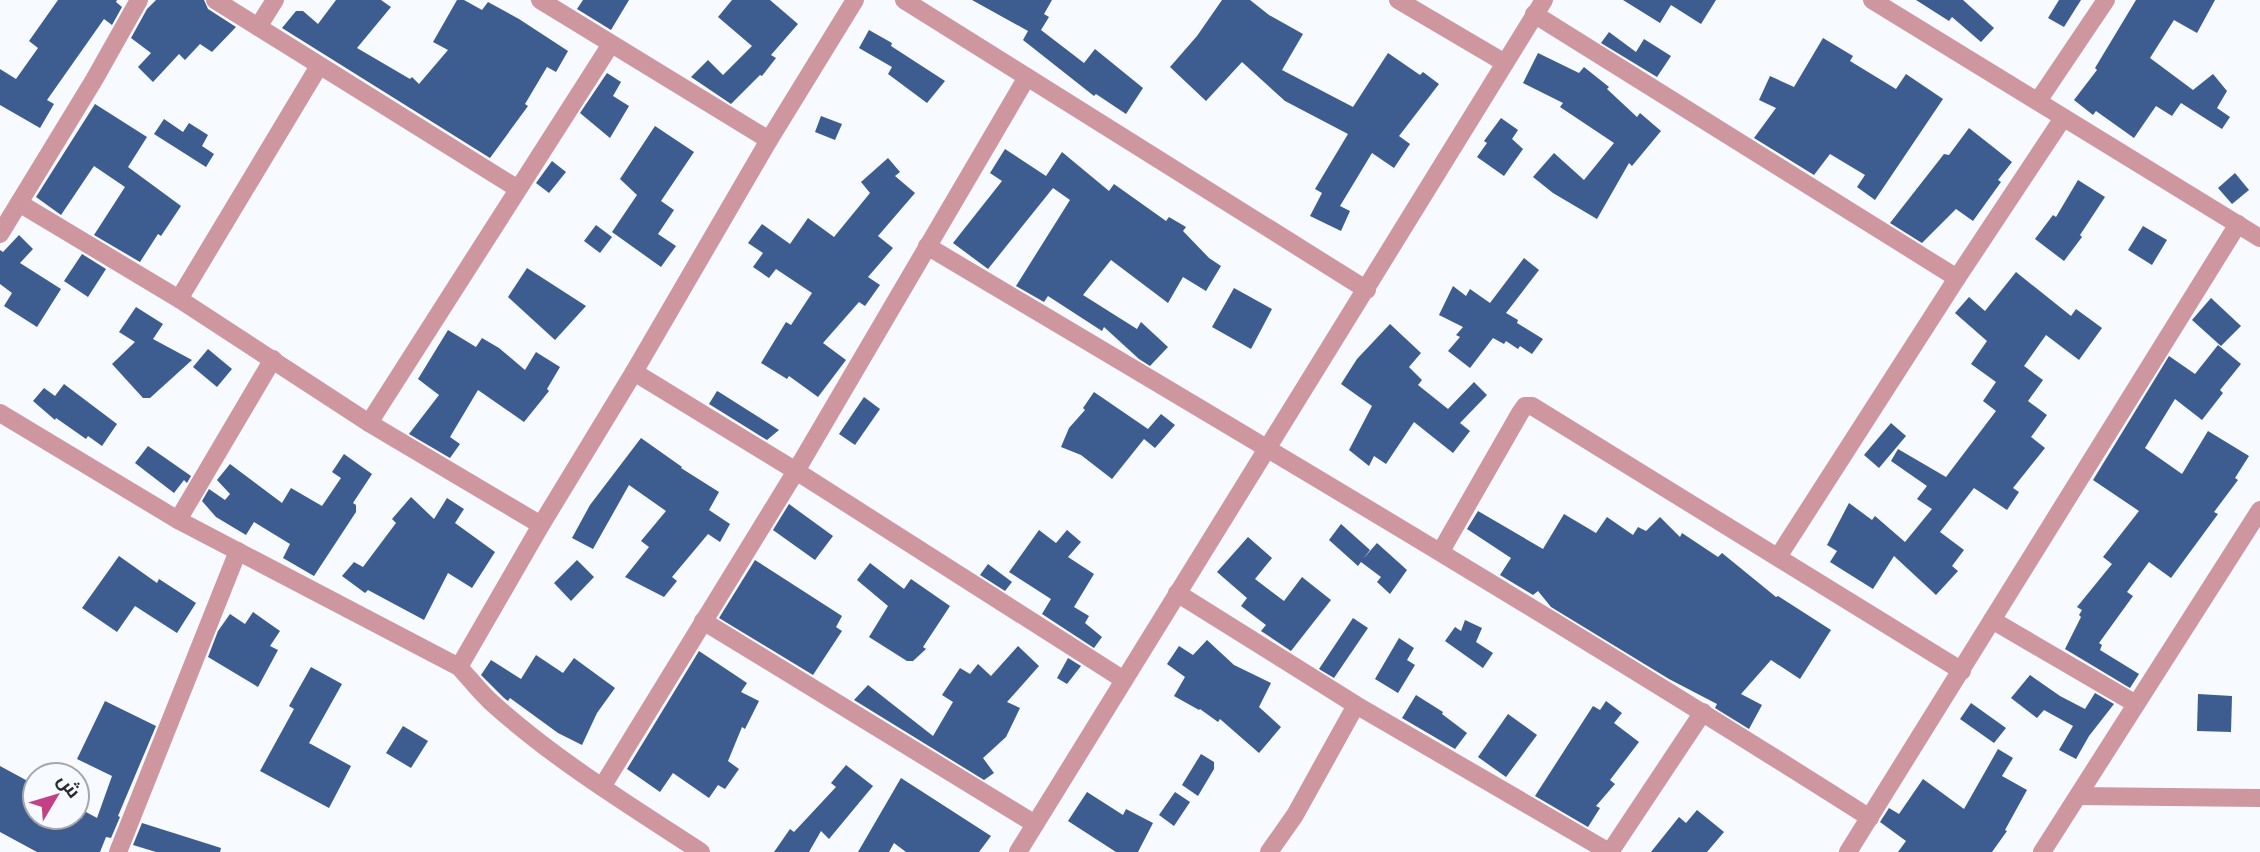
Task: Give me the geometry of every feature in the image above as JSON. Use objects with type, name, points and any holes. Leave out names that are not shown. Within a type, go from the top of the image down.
[{"type":"street","points":[[0,234],[139,0]]},
{"type":"street","points":[[215,0],[519,189]]},
{"type":"street","points":[[258,27],[275,0]]},
{"type":"street","points":[[540,0],[769,139]]},
{"type":"street","points":[[459,667],[769,139],[856,0]]},
{"type":"street","points":[[904,0],[1367,290]]},
{"type":"street","points":[[1398,0],[1505,64]]},
{"type":"street","points":[[1872,0],[2260,237]]},
{"type":"street","points":[[2038,101],[2106,0]]},
{"type":"street","points":[[1018,852],[1367,290],[1539,7],[1957,278]]},
{"type":"street","points":[[369,423],[611,44]]},
{"type":"street","points":[[179,299],[319,66]]},
{"type":"street","points":[[602,787],[796,471],[1027,77]]},
{"type":"street","points":[[1778,557],[2063,118]]},
{"type":"street","points":[[19,203],[179,299],[369,423],[541,524]]},
{"type":"street","points":[[1848,852],[2238,224]]},
{"type":"street","points":[[927,246],[1441,551],[1870,818]]},
{"type":"street","points":[[177,520],[273,359]]},
{"type":"street","points":[[634,372],[796,471],[1124,680]]},
{"type":"street","points":[[1441,551],[1520,413],[1525,406],[1532,406],[1962,671]]},
{"type":"street","points":[[0,414],[177,520],[459,667],[489,701],[529,733],[602,787],[701,852]]},
{"type":"street","points":[[2042,852],[2260,510]]},
{"type":"street","points":[[118,852],[238,551]]},
{"type":"street","points":[[1177,593],[1356,705],[1610,852],[1703,712]]},
{"type":"street","points":[[1992,620],[2136,704]]},
{"type":"street","points":[[703,621],[1035,824]]},
{"type":"street","points":[[1269,852],[1295,815],[1356,705]]},
{"type":"street","points":[[2078,796],[2260,798]]},
{"type":"building","points":[[58,0],[117,0],[122,7],[112,25],[104,19],[47,100],[54,104],[40,128],[0,105],[0,69],[16,79],[38,48],[29,41]]},
{"type":"building","points":[[156,0],[204,0],[208,9],[236,27],[212,52],[200,44],[185,60],[179,54],[153,82],[138,67],[151,53],[131,38],[147,9]]},
{"type":"building","points":[[336,0],[381,0],[391,7],[357,48],[410,79],[412,77],[419,84],[448,50],[433,42],[457,0],[464,0],[482,10],[488,2],[568,51],[556,72],[547,67],[525,104],[528,106],[490,158],[282,28],[296,11],[303,11],[318,24]]},
{"type":"building","points":[[583,0],[629,0],[611,30],[577,9]]},
{"type":"building","points":[[732,0],[770,0],[798,24],[771,55],[776,58],[762,76],[731,104],[691,77],[708,60],[723,75],[752,46],[718,17]]},
{"type":"building","points":[[972,0],[1052,0],[1044,14],[1049,17],[1041,30],[1084,63],[1095,49],[1143,88],[1126,114],[1096,94],[1094,96],[1023,40],[1028,31]]},
{"type":"building","points":[[1222,0],[1250,0],[1269,15],[1303,34],[1282,70],[1353,107],[1388,53],[1420,75],[1423,72],[1439,84],[1399,136],[1410,144],[1394,168],[1372,153],[1340,206],[1350,211],[1341,231],[1310,216],[1322,193],[1315,189],[1348,134],[1285,101],[1242,62],[1206,101],[1170,67],[1197,36]]},
{"type":"building","points":[[1623,0],[1716,0],[1701,24],[1671,5],[1660,23]]},
{"type":"building","points":[[1916,0],[1963,0],[1994,28],[1981,42],[1952,17],[1949,21]]},
{"type":"building","points":[[2059,0],[2081,0],[2064,27],[2048,18]]},
{"type":"building","points":[[2136,0],[2215,0],[2197,33],[2174,20],[2150,58],[2193,90],[2213,74],[2227,91],[2217,108],[2230,117],[2222,129],[2181,103],[2172,116],[2156,106],[2134,138],[2096,111],[2093,115],[2074,100],[2097,70],[2095,68]]},
{"type":"building","points":[[869,30],[945,81],[927,103],[888,74],[892,67],[859,48]]},
{"type":"building","points":[[1609,32],[1636,52],[1644,39],[1671,56],[1657,77],[1601,43]]},
{"type":"building","points":[[1823,38],[1853,56],[1850,61],[1896,89],[1906,74],[1943,99],[1875,200],[1857,187],[1865,175],[1830,154],[1814,175],[1754,138],[1776,108],[1759,100],[1770,76],[1794,87]]},
{"type":"building","points":[[1538,53],[1579,73],[1584,67],[1609,87],[1607,89],[1637,117],[1640,113],[1661,131],[1632,166],[1629,163],[1597,219],[1553,193],[1533,177],[1554,153],[1584,180],[1614,143],[1560,107],[1563,103],[1523,83]]},
{"type":"building","points":[[607,73],[621,82],[613,96],[629,106],[610,138],[580,113]]},
{"type":"building","points":[[95,104],[147,137],[128,167],[181,206],[140,262],[94,235],[125,187],[94,166],[61,215],[36,197]]},
{"type":"building","points":[[821,116],[842,124],[835,140],[815,132]]},
{"type":"building","points":[[1501,118],[1518,130],[1512,139],[1523,149],[1504,176],[1477,157],[1487,143],[1484,141]]},
{"type":"building","points":[[164,119],[183,132],[189,123],[208,135],[202,146],[214,154],[206,167],[154,134]]},
{"type":"building","points":[[655,126],[694,152],[661,201],[674,210],[658,234],[676,246],[661,267],[612,232],[637,195],[620,179]]},
{"type":"building","points":[[1969,128],[2012,162],[1973,221],[1956,209],[1922,243],[1890,223],[1944,154],[1949,155]]},
{"type":"building","points":[[1005,149],[1046,176],[1062,152],[1109,191],[1114,184],[1166,221],[1169,217],[1186,227],[1183,231],[1209,258],[1221,266],[1206,291],[1183,277],[1168,303],[1111,260],[1083,295],[1137,329],[1141,322],[1168,347],[1150,366],[1104,327],[1102,331],[1048,296],[1044,302],[1016,286],[1070,200],[1053,188],[988,269],[953,243],[1002,181],[990,173]]},
{"type":"building","points":[[888,158],[900,172],[895,176],[915,193],[878,236],[893,248],[868,277],[880,285],[865,306],[859,302],[823,343],[846,360],[818,397],[789,376],[787,379],[761,363],[786,322],[791,325],[812,293],[776,269],[769,278],[753,267],[763,253],[748,243],[762,224],[790,244],[808,218],[834,237],[870,193],[861,182]]},
{"type":"building","points":[[552,161],[566,172],[549,193],[536,183]]},
{"type":"building","points":[[2235,173],[2249,190],[2232,204],[2218,188]]},
{"type":"building","points":[[2078,180],[2105,197],[2080,235],[2082,237],[2064,261],[2035,239],[2053,215],[2056,217]]},
{"type":"building","points":[[596,225],[612,237],[600,253],[584,241]]},
{"type":"building","points":[[2143,226],[2167,240],[2152,265],[2128,250]]},
{"type":"building","points":[[19,235],[33,249],[20,263],[61,289],[37,327],[4,306],[12,293],[0,284],[0,250],[3,252]]},
{"type":"building","points":[[82,254],[106,269],[88,297],[64,281]]},
{"type":"building","points":[[1524,258],[1539,270],[1506,313],[1543,339],[1532,354],[1520,346],[1518,349],[1506,341],[1504,344],[1493,338],[1470,368],[1448,351],[1460,337],[1456,335],[1463,327],[1439,315],[1453,286],[1466,296],[1470,289],[1490,303]]},
{"type":"building","points":[[527,268],[586,306],[555,340],[508,297]]},
{"type":"building","points":[[2016,272],[2071,316],[2076,309],[2102,328],[2079,360],[2046,335],[2024,366],[2043,380],[2028,401],[2047,415],[2031,437],[2045,448],[2013,488],[2019,492],[2007,510],[1974,488],[1940,532],[1964,550],[1952,566],[1958,571],[1936,595],[1894,556],[1873,589],[1830,562],[1837,551],[1827,545],[1849,503],[1872,520],[1875,516],[1905,542],[1932,509],[1917,499],[1927,486],[1891,461],[1898,449],[1946,477],[1996,411],[1983,401],[1996,382],[1971,364],[1987,341],[1955,313],[1969,297],[1985,311]]},
{"type":"building","points":[[1234,288],[1272,309],[1251,349],[1212,327]]},
{"type":"building","points":[[2211,298],[2241,326],[2221,346],[2192,320]]},
{"type":"building","points":[[136,307],[163,324],[153,339],[192,360],[150,398],[143,398],[112,364],[135,342],[119,332]]},
{"type":"building","points":[[1390,324],[1421,353],[1409,367],[1422,380],[1418,385],[1448,409],[1474,382],[1487,395],[1460,423],[1470,431],[1453,453],[1414,422],[1386,464],[1374,456],[1369,466],[1349,450],[1372,406],[1341,384],[1357,359]]},
{"type":"building","points":[[448,330],[476,347],[482,338],[499,348],[525,370],[536,352],[560,367],[547,389],[549,391],[524,422],[478,390],[450,437],[460,444],[450,458],[409,434],[439,395],[418,379]]},
{"type":"building","points":[[2218,345],[2241,364],[2220,390],[2223,393],[2202,420],[2175,399],[2145,448],[2182,474],[2208,431],[2249,456],[2235,478],[2238,480],[2214,512],[2218,514],[2171,578],[2149,562],[2127,592],[2133,596],[2099,643],[2102,645],[2100,650],[2139,674],[2130,688],[2065,649],[2081,617],[2079,615],[2082,610],[2077,607],[2112,564],[2103,557],[2139,511],[2093,480],[2169,356],[2195,374]]},
{"type":"building","points":[[208,349],[232,369],[217,387],[193,367]]},
{"type":"building","points":[[64,384],[117,424],[102,446],[88,436],[86,439],[56,418],[55,420],[33,401],[44,388],[55,396]]},
{"type":"building","points":[[717,391],[779,430],[767,440],[709,404]]},
{"type":"building","points":[[1094,392],[1148,429],[1161,414],[1175,425],[1155,448],[1144,439],[1112,479],[1081,455],[1061,447],[1069,428],[1085,410],[1083,408]]},
{"type":"building","points":[[864,397],[880,409],[855,445],[839,434]]},
{"type":"building","points":[[1891,423],[1906,436],[1879,468],[1864,455]]},
{"type":"building","points":[[641,438],[719,492],[709,510],[730,524],[720,542],[708,534],[672,577],[677,581],[664,597],[625,577],[649,547],[641,541],[666,511],[629,485],[593,549],[572,538],[590,505]]},
{"type":"building","points":[[148,446],[191,476],[187,483],[184,480],[174,493],[135,463]]},
{"type":"building","points":[[344,454],[372,474],[353,503],[356,505],[356,512],[314,576],[283,558],[290,544],[254,522],[246,535],[216,517],[202,501],[209,489],[225,500],[230,494],[217,480],[230,464],[282,503],[291,488],[322,506],[341,478],[332,472]]},
{"type":"building","points":[[411,497],[434,519],[447,498],[464,509],[455,523],[495,552],[472,588],[448,573],[424,620],[368,590],[365,593],[342,576],[354,562],[363,567],[396,523],[392,519]]},
{"type":"building","points":[[789,504],[833,536],[815,560],[773,530]]},
{"type":"building","points":[[1478,511],[1543,549],[1564,514],[1596,533],[1607,517],[1633,535],[1638,527],[1646,531],[1660,517],[1680,537],[1682,533],[1718,557],[1722,553],[1776,597],[1831,630],[1800,679],[1771,660],[1741,694],[1762,705],[1749,729],[1715,708],[1717,704],[1669,679],[1551,607],[1538,591],[1533,595],[1500,575],[1511,558],[1467,529]]},
{"type":"building","points":[[1341,524],[1370,550],[1363,559],[1377,543],[1407,570],[1390,594],[1377,582],[1381,577],[1361,562],[1358,566],[1329,540]]},
{"type":"building","points":[[1039,530],[1056,543],[1067,530],[1081,542],[1068,557],[1094,574],[1074,607],[1089,616],[1085,623],[1102,637],[1094,648],[1042,614],[1051,599],[1009,572]]},
{"type":"building","points":[[1248,537],[1272,558],[1255,579],[1284,601],[1302,577],[1331,600],[1291,651],[1261,631],[1266,625],[1241,606],[1247,598],[1217,572]]},
{"type":"building","points":[[119,556],[157,583],[159,579],[196,603],[177,633],[135,606],[117,632],[82,608]]},
{"type":"building","points":[[577,560],[594,577],[571,601],[554,583]]},
{"type":"building","points":[[755,560],[842,616],[836,627],[842,631],[813,675],[719,618]]},
{"type":"building","points":[[870,563],[904,589],[911,579],[950,606],[923,647],[926,649],[913,661],[907,661],[869,637],[888,606],[857,580]]},
{"type":"building","points":[[988,564],[1012,582],[1005,591],[980,575]]},
{"type":"building","points":[[253,612],[280,631],[270,646],[278,650],[258,687],[208,657],[218,631],[230,614],[245,624]]},
{"type":"building","points":[[1353,618],[1368,628],[1334,678],[1319,669]]},
{"type":"building","points":[[1465,620],[1482,628],[1476,642],[1493,653],[1483,668],[1445,641],[1455,627],[1461,631]]},
{"type":"building","points":[[1399,638],[1414,648],[1407,660],[1415,665],[1398,693],[1375,679]]},
{"type":"building","points":[[1207,640],[1234,665],[1271,683],[1259,707],[1281,727],[1259,753],[1220,719],[1218,722],[1174,696],[1185,677],[1167,664],[1179,646],[1193,655]]},
{"type":"building","points":[[1018,646],[1039,666],[1007,702],[1020,708],[1006,737],[983,758],[994,773],[984,780],[854,700],[868,685],[933,736],[953,702],[942,695],[960,668],[970,674],[978,664],[991,676]]},
{"type":"building","points":[[699,651],[747,683],[741,692],[759,701],[745,729],[742,727],[728,761],[739,769],[725,789],[718,785],[709,798],[673,773],[660,792],[627,769]]},
{"type":"building","points":[[536,655],[563,673],[574,658],[615,688],[597,713],[582,745],[558,733],[510,698],[508,701],[481,675],[491,660],[521,679]]},
{"type":"building","points":[[1068,658],[1081,666],[1067,684],[1057,678]]},
{"type":"building","points":[[311,667],[342,684],[309,743],[351,766],[329,808],[260,771],[294,709],[289,706]]},
{"type":"building","points":[[2030,675],[2085,709],[2095,693],[2114,704],[2089,736],[2076,759],[2059,750],[2073,726],[2044,710],[2037,718],[2011,698]]},
{"type":"building","points":[[2198,694],[2232,696],[2231,732],[2197,731]]},
{"type":"building","points":[[1416,695],[1443,712],[1442,714],[1467,733],[1455,749],[1402,718]]},
{"type":"building","points":[[105,701],[156,726],[111,838],[106,837],[100,852],[37,852],[0,832],[0,766],[21,777],[21,831],[91,831],[91,815],[97,818],[112,776],[91,766],[91,761],[77,759]]},
{"type":"building","points":[[1606,701],[1622,713],[1614,723],[1639,742],[1610,780],[1615,784],[1596,806],[1600,808],[1588,827],[1535,796],[1593,706],[1600,710]]},
{"type":"building","points":[[1971,703],[2006,728],[1994,743],[1960,719]]},
{"type":"building","points":[[1508,714],[1537,735],[1506,777],[1478,757]]},
{"type":"building","points":[[403,726],[428,741],[411,768],[386,753]]},
{"type":"building","points":[[1998,749],[2013,758],[2002,776],[2027,790],[2005,830],[2007,831],[1992,852],[1898,852],[1906,841],[1880,822],[1889,808],[1899,814],[1923,779],[1964,809]]},
{"type":"building","points":[[1201,754],[1214,762],[1214,769],[1198,796],[1182,785]]},
{"type":"building","points":[[846,765],[873,786],[829,839],[821,831],[809,852],[774,852],[790,829],[794,832],[836,787],[831,783]]},
{"type":"building","points":[[901,778],[991,836],[979,852],[906,852],[894,843],[889,852],[858,852]]},
{"type":"building","points":[[1087,792],[1123,815],[1126,809],[1153,823],[1138,852],[1116,852],[1068,821]]},
{"type":"building","points":[[1175,792],[1190,802],[1174,826],[1159,815]]},
{"type":"building","points":[[1697,810],[1724,832],[1707,852],[1651,852],[1679,817],[1686,823]]},
{"type":"building","points":[[142,823],[221,848],[220,852],[156,852],[133,845]]}]
